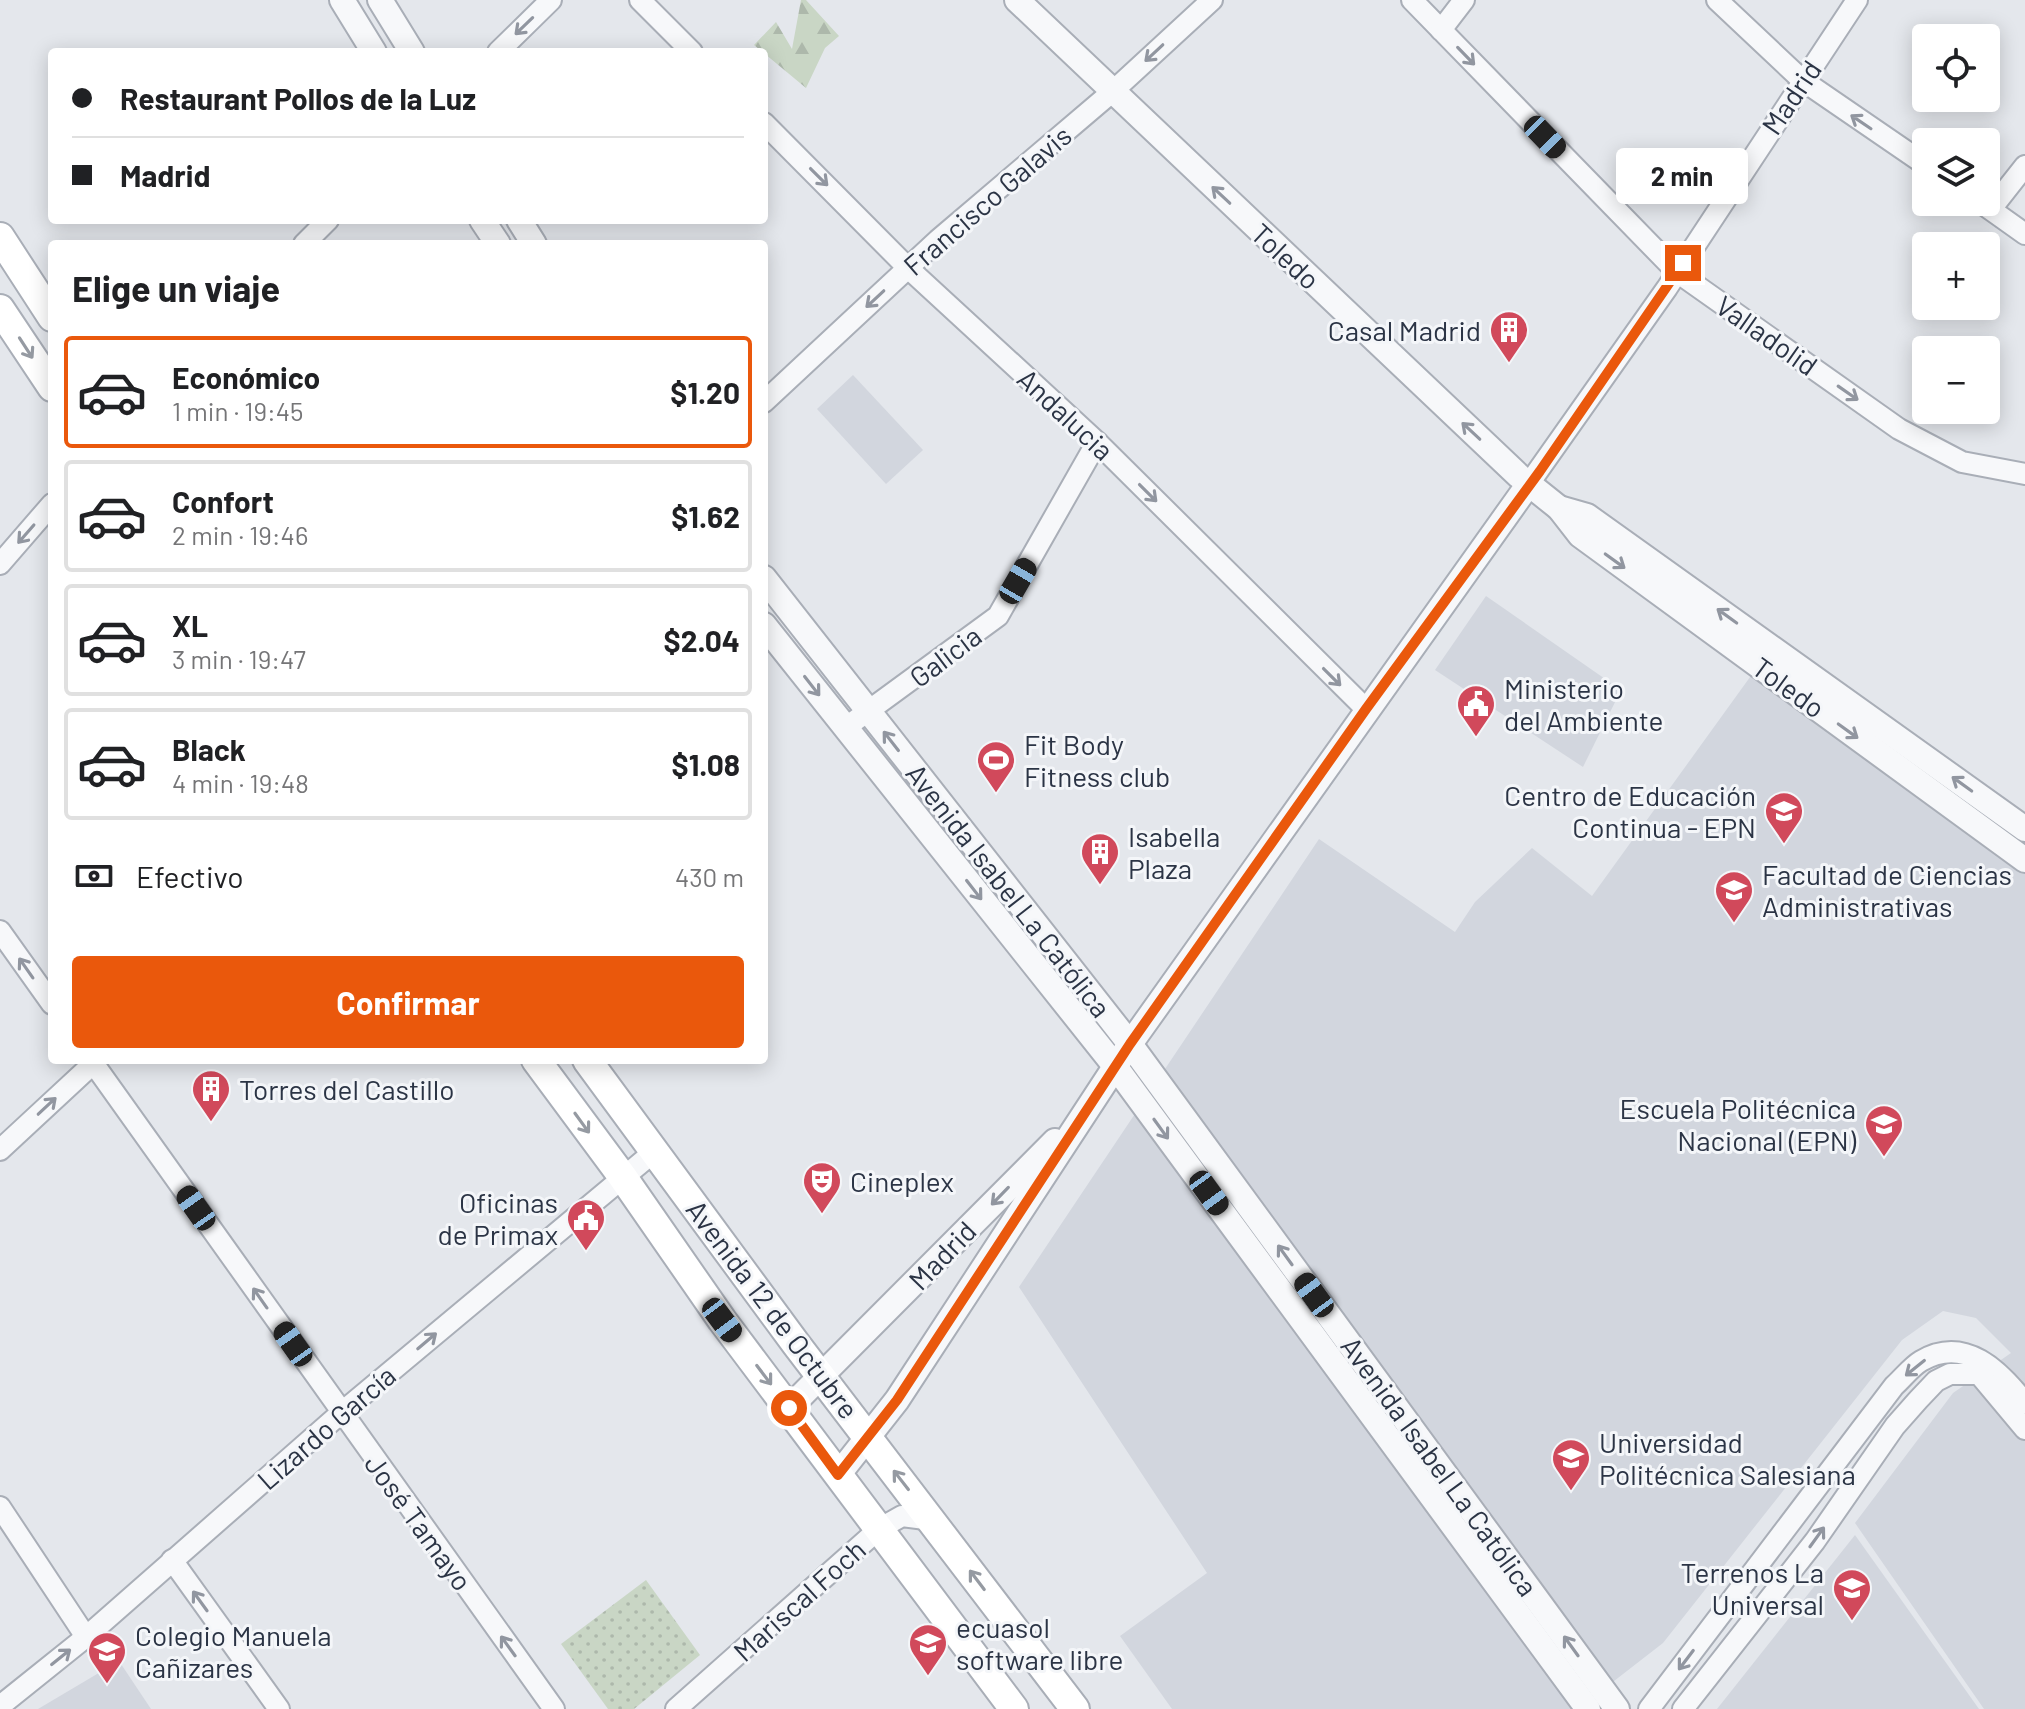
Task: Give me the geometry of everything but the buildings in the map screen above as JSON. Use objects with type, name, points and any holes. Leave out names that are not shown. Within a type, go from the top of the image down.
[{"type":"main road","points":[[0,237],[48,311]]},
{"type":"main road","points":[[0,309],[48,381]]},
{"type":"main road","name":"Avenida 12 de Octubre","points":[[539,1064],[705,1296],[1014,1709]]},
{"type":"main road","name":"Avenida 12 de Octubre","points":[[590,1064],[823,1378],[1075,1709]]},
{"type":"street","points":[[342,0],[372,48]]},
{"type":"street","points":[[380,0],[410,48]]},
{"type":"street","points":[[502,48],[551,0]]},
{"type":"street","points":[[640,0],[688,48]]},
{"type":"street","name":"Toledo","points":[[1017,0],[1528,485],[1559,508],[1580,535],[2025,860]]},
{"type":"street","name":"Francisco Galavis","points":[[768,398],[908,268],[1112,92],[1212,0]]},
{"type":"street","name":"Valladolid","points":[[1412,0],[1677,272],[1899,429],[1962,462],[2025,474]]},
{"type":"street","points":[[1441,30],[1464,0]]},
{"type":"street","points":[[1717,0],[1802,80],[1912,155]]},
{"type":"street","name":"Madrid","points":[[838,1475],[870,1439],[1130,1044],[1677,272],[1857,0]]},
{"type":"street","name":"Andalucia","points":[[768,127],[908,268],[1097,442],[1366,709]]},
{"type":"street","points":[[2000,191],[2025,166]]},
{"type":"street","points":[[2000,215],[2025,234]]},
{"type":"street","points":[[308,240],[324,224]]},
{"type":"street","name":"Galicia","points":[[845,728],[998,616],[1097,442]]},
{"type":"street","name":"Toledo","points":[[1559,508],[1587,516],[2025,829]]},
{"type":"street","points":[[0,564],[48,509]]},
{"type":"street","name":"Avenida Isabel La Católica","points":[[768,583],[1130,1044],[1617,1709]]},
{"type":"street","name":"Avenida Isabel La Católica","points":[[768,630],[1115,1066],[1588,1709]]},
{"type":"street","points":[[0,931],[48,998]]},
{"type":"street","points":[[0,1150],[91,1064]]},
{"type":"street","name":"José Tamayo","points":[[96,1064],[554,1709]]},
{"type":"street","name":"Madrid","points":[[789,1408],[823,1378],[1094,1100]]},
{"type":"street","name":"Lizardo García","points":[[0,1706],[86,1637],[341,1413],[655,1151]]},
{"type":"street","points":[[1649,1709],[1894,1386],[1922,1360],[1944,1354],[1969,1353],[1986,1360],[2025,1403]]},
{"type":"street","points":[[1944,1354],[1950,1374]]},
{"type":"street","points":[[1683,1709],[1815,1541],[1895,1426],[1936,1381],[1950,1374],[1979,1374],[2025,1429]]},
{"type":"street","points":[[0,1507],[86,1637]]},
{"type":"street","name":"Mariscal Foch","points":[[676,1709],[879,1529],[902,1516],[933,1520]]},
{"type":"street","points":[[172,1560],[279,1709]]},
{"type":"shaded area","points":[[853,375],[923,450],[886,484],[817,409]]},
{"type":"shaded area","points":[[1486,596],[1621,690],[1583,767],[1435,670]]},
{"type":"shaded area","points":[[1758,666],[2025,863],[2025,1709],[1984,1709],[1855,1523],[1953,1393],[2011,1353],[1976,1318],[1943,1311],[1902,1340],[1663,1643],[1578,1709],[1172,1709],[1120,1636],[1207,1573],[1019,1287],[1319,839],[1455,932],[1475,902],[1532,848],[1592,896]]},
{"type":"shaded area","name":"Terrenos La Universal","points":[[1855,1535],[1979,1709],[1717,1709]]},
{"type":"shaded area","name":"Colegio Manuela Cañizares","points":[[119,1661],[151,1709],[38,1709]]},
{"type":"green space","points":[[801,0],[806,0],[839,36],[825,48],[806,88],[768,57],[768,48],[754,45],[776,22],[792,49]]},
{"type":"green space","points":[[646,1580],[700,1655],[634,1709],[608,1709],[561,1644]]},
{"type":"place","name":"Casal Madrid","points":[[1509,364]]},
{"type":"place","name":"Ministerio del Ambiente","points":[[1476,738]]},
{"type":"place","name":"Fit Body Fitness club","points":[[996,794]]},
{"type":"place","name":"Centro de Educación Continua - EPN","points":[[1784,845]]},
{"type":"place","name":"Isabella Plaza","points":[[1100,886]]},
{"type":"place","name":"Facultad de Ciencias Administrativas","points":[[1734,924]]},
{"type":"place","name":"Torres del Castillo","points":[[211,1123]]},
{"type":"place","name":"Escuela Politécnica Nacional (EPN)","points":[[1884,1158]]},
{"type":"place","name":"Cineplex","points":[[822,1215]]},
{"type":"place","name":"Oficinas de Primax","points":[[586,1252]]},
{"type":"place","name":"Universidad Politécnica Salesiana","points":[[1571,1492]]},
{"type":"place","name":"Terrenos La Universal","points":[[1852,1622]]},
{"type":"place","name":"ecuasol software libre","points":[[928,1677]]},
{"type":"place","name":"Colegio Manuela Cañizares","points":[[107,1685]]},
{"type":"route","points":[[789,1408],[838,1475],[870,1439],[897,1400],[1130,1044],[1366,709],[1540,471],[1683,263]]}]
